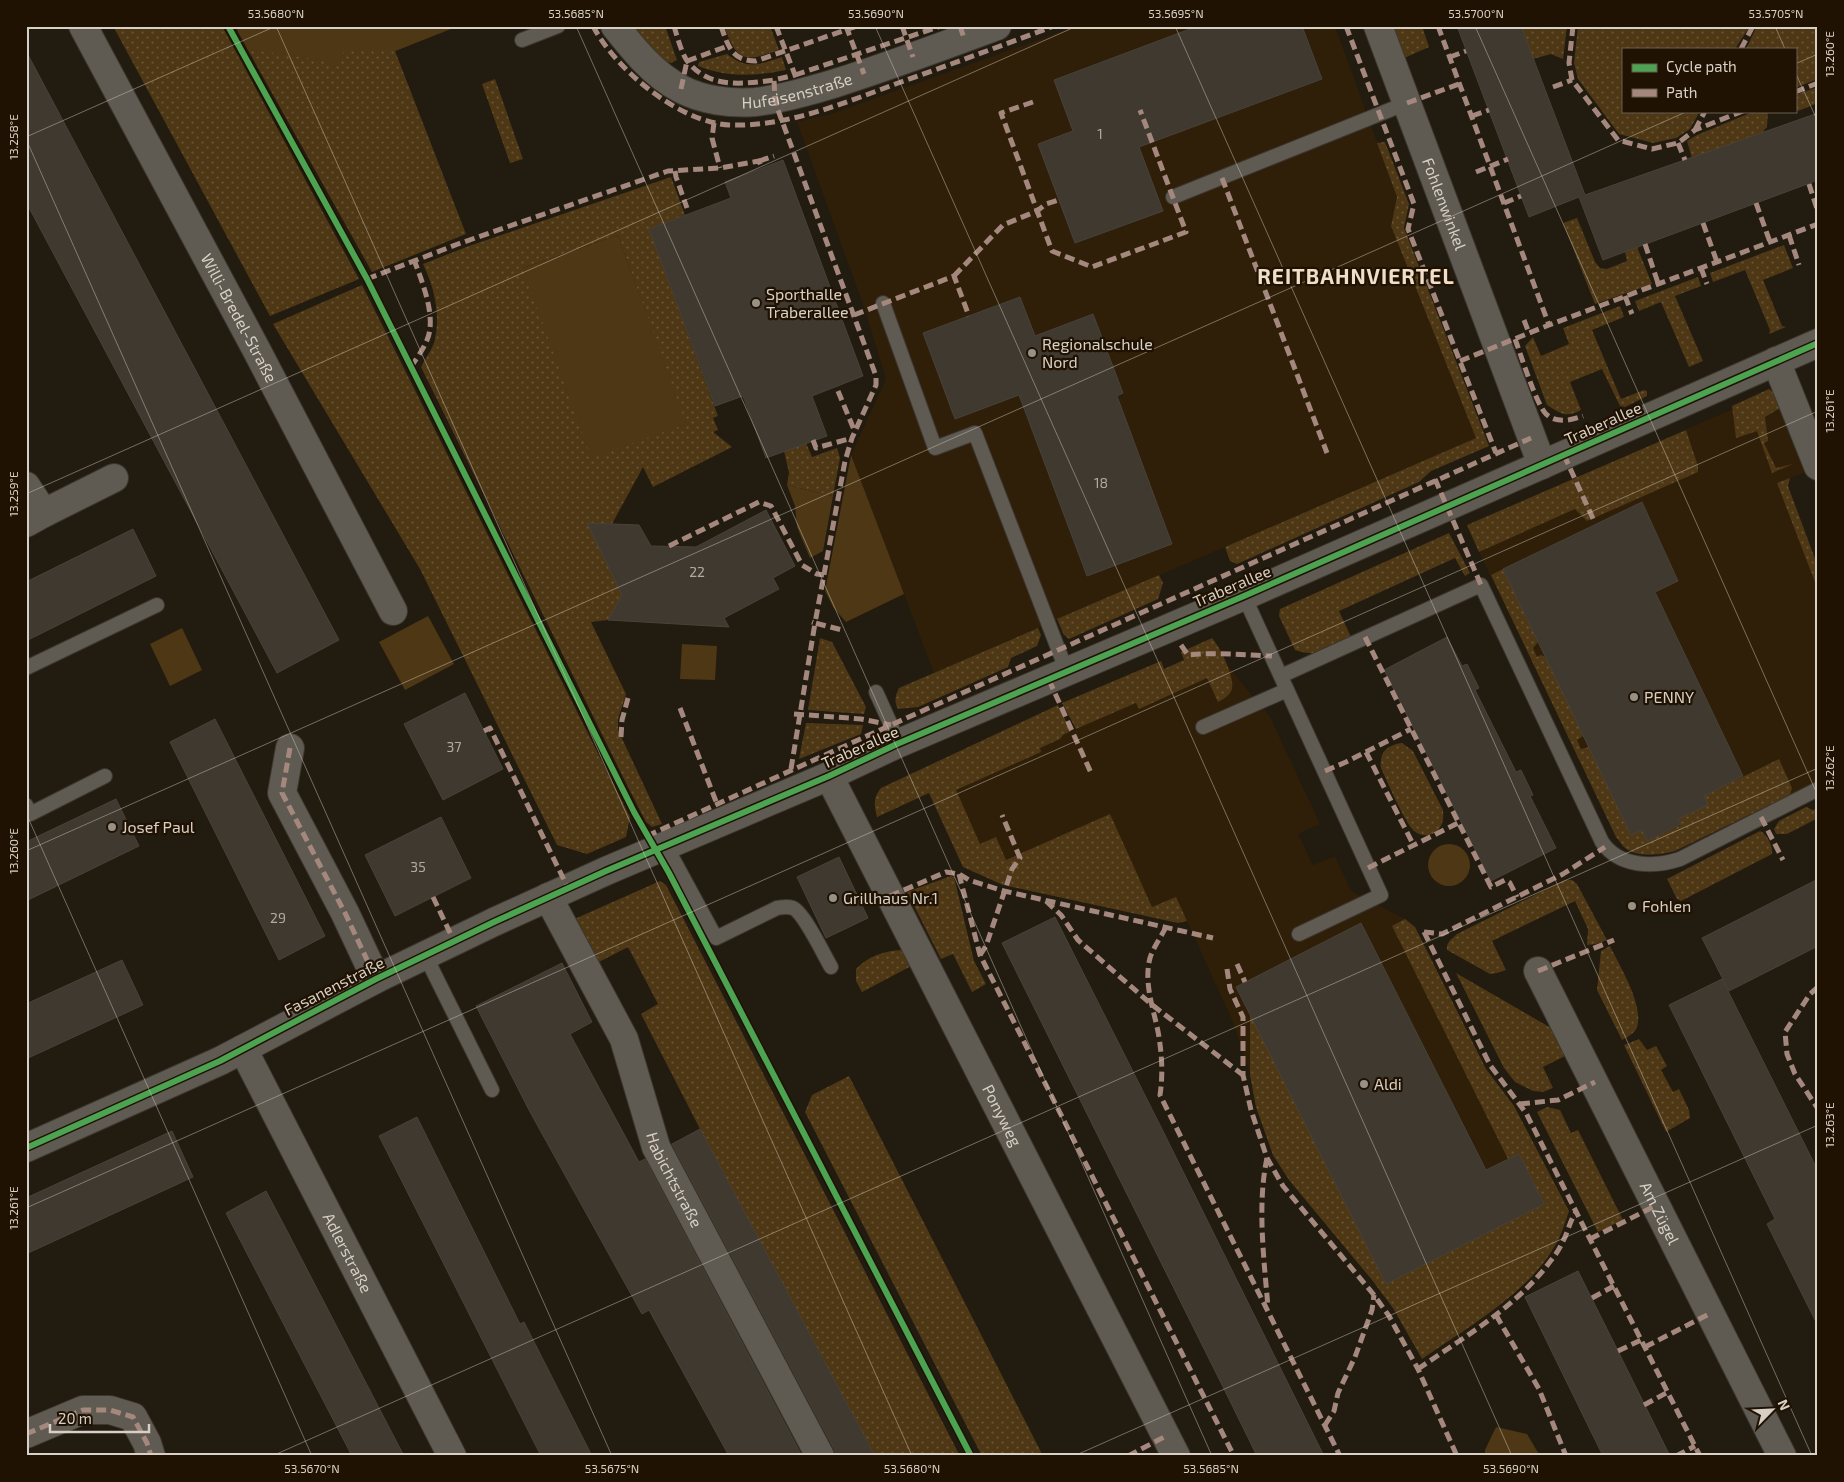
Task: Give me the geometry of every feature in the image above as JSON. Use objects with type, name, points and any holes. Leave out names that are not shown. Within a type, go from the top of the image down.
[{"type":"street","name":"Willi-Bredel-Straße","points":[[82,26],[265,365],[393,611]]},
{"type":"street","name":"Hufeisenstraße","points":[[616,26],[632,49],[654,71],[681,89],[704,97],[753,102],[800,93],[864,74],[997,26]]},
{"type":"street","name":"Fohlenwinkel","points":[[1378,26],[1542,465]]},
{"type":"street","name":"Traberallee","points":[[661,848],[829,776],[897,744],[1244,596],[1818,342]]},
{"type":"street","points":[[1776,361],[1818,466]]},
{"type":"street","points":[[26,486],[35,518],[114,478]]},
{"type":"street","name":"Fasanenstraße","points":[[290,748],[282,794],[345,913],[376,979]]},
{"type":"street","name":"Ponyweg","points":[[829,776],[1176,1456]]},
{"type":"street","name":"Fasanenstraße","points":[[26,1148],[136,1100],[243,1049],[425,955],[548,897],[661,848]]},
{"type":"street","name":"Habichtstraße","points":[[548,897],[624,1039],[656,1147],[820,1456]]},
{"type":"street","name":"Am Zügel","points":[[1538,971],[1782,1456]]},
{"type":"street","name":"Adlerstraße","points":[[243,1049],[452,1456]]},
{"type":"street","points":[[26,1434],[83,1410],[110,1410],[133,1417],[147,1443],[151,1456]]},
{"type":"lane","points":[[522,40],[558,26]]},
{"type":"lane","points":[[1173,197],[1407,103]]},
{"type":"lane","points":[[883,303],[935,448],[975,433],[1067,672]]},
{"type":"lane","points":[[1281,676],[1481,585],[1602,842],[1610,852],[1624,860],[1638,864],[1667,863],[1680,859],[1818,789]]},
{"type":"lane","points":[[1244,596],[1381,895],[1299,934]]},
{"type":"lane","points":[[26,668],[157,605]]},
{"type":"lane","points":[[1203,727],[1287,690]]},
{"type":"lane","points":[[876,692],[891,724],[897,744]]},
{"type":"lane","points":[[26,805],[30,814],[105,776]]},
{"type":"lane","points":[[661,848],[716,938],[777,908],[786,906],[794,908],[802,917],[831,967]]},
{"type":"lane","points":[[425,955],[492,1090]]},
{"type":"shaded area","points":[[113,26],[222,26],[359,279],[270,316]]},
{"type":"shaded area","points":[[235,26],[458,26],[395,51],[344,51],[335,67],[322,60],[248,49]]},
{"type":"shaded area","points":[[239,26],[458,26],[395,51],[466,234],[372,272],[238,32]]},
{"type":"shaded area","points":[[633,26],[665,26],[677,60],[671,63],[661,58],[650,48]]},
{"type":"shaded area","points":[[724,26],[770,26],[779,50],[758,57],[744,56],[738,53],[734,47]]},
{"type":"shaded area","points":[[1077,26],[1335,26],[1397,197],[1391,226],[1476,438],[934,673],[851,455],[886,379],[865,310],[797,122],[831,114]]},
{"type":"shaded area","points":[[1392,26],[1422,26],[1429,47],[1404,58]]},
{"type":"shaded area","points":[[1521,26],[1567,26],[1563,59],[1551,54],[1533,59]]},
{"type":"shaded area","points":[[1578,26],[1750,26],[1736,48],[1622,48],[1622,112],[1699,112],[1690,129],[1676,138],[1653,143],[1619,134],[1578,79],[1574,63]]},
{"type":"shaded area","points":[[1757,26],[1818,26],[1818,79],[1796,88],[1796,48],[1746,48]]},
{"type":"shaded area","points":[[727,54],[747,64],[760,64],[782,57],[786,70],[742,75],[720,73],[698,66],[699,62]]},
{"type":"shaded area","points":[[495,79],[523,159],[510,163],[482,84]]},
{"type":"shaded area","points":[[1818,87],[1818,103],[1798,111],[1796,109],[1796,95]]},
{"type":"shaded area","points":[[1753,112],[1768,112],[1767,127],[1761,134],[1692,158],[1687,141]]},
{"type":"shaded area","points":[[1385,142],[1409,204],[1404,228],[1489,446],[1431,471],[1419,482],[1237,564],[1230,561],[1225,547],[1476,438],[1391,226],[1397,197],[1377,143]]},
{"type":"shaded area","points":[[671,177],[685,215],[649,229],[718,416],[713,418],[718,430],[713,432],[732,447],[653,487],[643,467],[612,524],[587,523],[622,595],[608,620],[591,622],[626,694],[618,719],[618,730],[662,824],[652,827],[646,822],[421,367],[434,343],[437,323],[434,293],[423,264],[469,246]],"holes":[[[618,235],[685,424],[523,268]]]},
{"type":"shaded area","points":[[1577,218],[1595,262],[1600,268],[1607,269],[1627,261],[1625,252],[1637,247],[1652,284],[1595,304],[1563,223]]},
{"type":"shaded area","points":[[618,235],[686,424],[591,458],[523,268]]},
{"type":"shaded area","points":[[1784,245],[1793,268],[1763,280],[1782,326],[1786,327],[1769,334],[1770,330],[1745,270],[1713,282],[1710,273]]},
{"type":"shaded area","points":[[1698,277],[1701,286],[1675,296],[1703,361],[1689,367],[1661,302],[1639,311],[1635,301]]},
{"type":"shaded area","points":[[362,285],[630,817],[626,837],[587,854],[557,845],[420,569],[273,324]]},
{"type":"shaded area","points":[[1620,306],[1624,317],[1592,330],[1621,399],[1644,390],[1647,391],[1647,396],[1625,407],[1620,406],[1602,369],[1570,382],[1581,410],[1571,414],[1564,414],[1547,405],[1525,346],[1533,337],[1541,356],[1569,344],[1563,328]]},
{"type":"shaded area","points":[[1769,389],[1778,396],[1780,408],[1765,417],[1768,441],[1764,443],[1776,468],[1793,464],[1772,473],[1757,431],[1736,438],[1732,406]]},
{"type":"shaded area","points":[[1776,390],[1806,472],[1790,478],[1788,486],[1818,567],[1818,781],[1675,851],[1658,855],[1633,852],[1624,847],[1616,837],[1479,552],[1575,509],[1560,485]]},
{"type":"shaded area","points":[[1686,430],[1698,466],[1698,472],[1587,521],[1575,509],[1479,552],[1467,525]]},
{"type":"shaded area","points":[[806,443],[812,457],[837,448],[840,458],[833,496],[787,485],[789,473],[784,451]]},
{"type":"shaded area","points":[[851,455],[904,594],[846,622],[833,607],[825,591]]},
{"type":"shaded area","points":[[1790,478],[1788,486],[1818,567],[1818,590],[1777,483]]},
{"type":"shaded area","points":[[787,485],[833,496],[823,551],[810,558],[797,527],[795,506]]},
{"type":"shaded area","points":[[1449,533],[1470,573],[1465,576],[1455,558],[1339,611],[1351,637],[1318,653],[1295,650],[1279,616],[1280,609]]},
{"type":"shaded area","points":[[1503,569],[1538,642],[1533,648],[1537,657],[1541,655],[1546,657],[1583,736],[1577,740],[1581,749],[1589,747],[1631,835],[1642,830],[1647,841],[1681,825],[1675,811],[1685,816],[1708,805],[1704,796],[1779,759],[1792,788],[1790,795],[1675,851],[1662,854],[1641,854],[1624,847],[1616,837],[1491,575]]},
{"type":"shaded area","points":[[1159,575],[1163,583],[1158,599],[1069,639],[1064,635],[1057,619]]},
{"type":"shaded area","points":[[428,616],[454,664],[405,690],[379,642]]},
{"type":"shaded area","points":[[182,628],[202,670],[170,686],[150,644]]},
{"type":"shaded area","points":[[1038,628],[1041,635],[1037,646],[1011,658],[1008,667],[918,707],[898,709],[896,699],[899,688]]},
{"type":"shaded area","points":[[820,638],[832,642],[866,707],[864,714],[808,710]]},
{"type":"shaded area","points":[[1212,638],[1223,655],[1231,677],[1232,689],[1225,698],[1218,702],[1207,678],[1139,709],[1136,703],[1076,729],[1062,703],[1161,661],[1164,669],[1184,660],[1181,652]]},
{"type":"shaded area","points":[[682,644],[717,646],[715,680],[680,679]]},
{"type":"shaded area","points":[[1226,664],[1270,717],[1320,824],[1298,834],[1313,865],[1335,856],[1351,891],[1405,919],[1415,927],[1486,1069],[1514,1106],[1569,1211],[1557,1242],[1546,1259],[1528,1280],[1493,1309],[1422,1359],[1393,1308],[1289,1180],[1273,1155],[1256,1107],[1250,1075],[1233,1022],[1187,921],[1178,923],[1003,885],[963,867],[929,793]]},
{"type":"shaded area","points":[[1058,705],[1071,731],[1060,739],[1040,748],[1041,752],[956,790],[980,844],[996,837],[1006,860],[1110,814],[1152,907],[1176,897],[1187,921],[1178,923],[1003,885],[963,867],[929,793],[877,817],[875,802],[881,788]]},
{"type":"shaded area","points":[[806,723],[863,725],[861,734],[799,759]]},
{"type":"shaded area","points":[[1402,743],[1413,751],[1443,810],[1442,825],[1436,832],[1430,835],[1419,834],[1410,827],[1381,768],[1381,758],[1385,750]]},
{"type":"shaded area","points":[[1806,807],[1813,810],[1818,808],[1818,818],[1787,834],[1776,834],[1774,829],[1779,821]]},
{"type":"shaded area","points":[[1760,831],[1769,841],[1772,847],[1772,854],[1681,901],[1677,899],[1667,879]]},
{"type":"shaded area","points":[[1453,844],[1461,847],[1467,853],[1470,865],[1467,877],[1461,883],[1445,886],[1437,883],[1431,877],[1428,861],[1431,853],[1437,847]]},
{"type":"shaded area","points":[[951,876],[954,877],[974,961],[986,984],[972,992],[953,954],[941,959],[907,892]]},
{"type":"shaded area","points":[[1565,880],[1572,880],[1577,884],[1607,940],[1587,945],[1588,929],[1575,901],[1492,941],[1506,970],[1490,974],[1447,950],[1448,943],[1457,934]]},
{"type":"shaded area","points":[[660,881],[666,885],[960,1456],[875,1456],[700,1129],[641,1014],[658,1004],[628,947],[593,965],[570,921]]},
{"type":"shaded area","points":[[1405,919],[1415,927],[1486,1069],[1514,1106],[1569,1211],[1556,1244],[1530,1278],[1496,1308],[1422,1359],[1393,1308],[1289,1180],[1273,1155],[1256,1107],[1250,1075],[1250,1014],[1386,1284],[1544,1204],[1519,1154],[1508,1159],[1392,926]]},
{"type":"shaded area","points":[[1610,946],[1631,988],[1638,1012],[1638,1022],[1635,1031],[1622,1040],[1597,990],[1601,951]]},
{"type":"shaded area","points":[[902,950],[913,955],[917,963],[862,992],[856,981],[856,969],[877,955]]},
{"type":"shaded area","points":[[1456,973],[1551,1028],[1565,1056],[1543,1067],[1553,1088],[1543,1092],[1533,1091],[1515,1082],[1504,1068]]},
{"type":"shaded area","points":[[1639,1039],[1647,1050],[1656,1046],[1667,1066],[1661,1070],[1673,1092],[1679,1089],[1689,1110],[1690,1118],[1666,1132],[1624,1045]]},
{"type":"shaded area","points":[[849,1076],[1043,1456],[982,1456],[805,1112],[812,1095]]},
{"type":"shaded area","points":[[1547,1107],[1560,1110],[1571,1133],[1578,1130],[1623,1220],[1598,1232],[1537,1112]]},
{"type":"shaded area","points":[[1496,1427],[1527,1434],[1540,1456],[1485,1456],[1485,1450]]},
{"type":"building","points":[[1198,26],[1302,26],[1322,79],[1139,147],[1163,211],[1075,243],[1038,144],[1073,131],[1054,80]]},
{"type":"building","points":[[1457,26],[1521,26],[1585,195],[1818,113],[1818,180],[1603,260],[1579,197],[1529,217]]},
{"type":"building","points":[[26,51],[339,640],[277,673],[26,202]]},
{"type":"building","name":"Sporthalle Traberallee","points":[[783,160],[863,376],[812,396],[827,436],[766,458],[743,396],[715,406],[649,229],[731,198],[725,182]]},
{"type":"building","points":[[1020,297],[1035,336],[1093,314],[1123,393],[1117,396],[1172,544],[1087,576],[1019,395],[955,419],[923,333]]},
{"type":"building","name":"PENNY","points":[[1642,502],[1678,581],[1655,592],[1743,776],[1704,796],[1708,805],[1678,819],[1681,824],[1647,841],[1642,830],[1631,835],[1503,569]]},
{"type":"building","points":[[766,510],[795,566],[773,578],[779,589],[724,618],[729,627],[608,620],[622,595],[587,523],[639,525],[651,546],[696,547]]},
{"type":"building","points":[[133,529],[156,576],[26,641],[26,582]]},
{"type":"building","points":[[1447,637],[1462,666],[1467,664],[1479,688],[1475,690],[1516,772],[1521,770],[1533,795],[1530,796],[1556,848],[1491,881],[1384,670]]},
{"type":"building","points":[[465,693],[503,769],[443,800],[404,724]]},
{"type":"building","points":[[215,719],[325,936],[279,960],[170,742]]},
{"type":"building","points":[[116,799],[139,846],[26,901],[26,842]]},
{"type":"building","points":[[441,817],[471,878],[395,916],[365,855]]},
{"type":"building","name":"Grillhaus Nr.1","points":[[839,857],[868,918],[826,938],[797,877]]},
{"type":"building","points":[[1818,879],[1818,946],[1729,991],[1702,938]]},
{"type":"building","points":[[1055,917],[1324,1456],[1257,1456],[1002,943]]},
{"type":"building","name":"Aldi","points":[[1361,923],[1486,1170],[1519,1154],[1544,1204],[1386,1284],[1236,987]]},
{"type":"building","points":[[122,960],[143,1005],[26,1059],[26,1004]]},
{"type":"building","points":[[562,963],[592,1022],[570,1034],[639,1162],[645,1159],[802,1456],[729,1456],[649,1310],[642,1314],[530,1112],[476,1006]]},
{"type":"building","points":[[1722,979],[1818,1171],[1818,1326],[1767,1224],[1775,1219],[1669,1005]]},
{"type":"building","points":[[417,1117],[520,1324],[524,1322],[592,1456],[541,1456],[379,1136]]},
{"type":"building","points":[[700,1129],[875,1456],[836,1456],[672,1144]]},
{"type":"building","points":[[172,1131],[193,1177],[26,1254],[26,1198]]},
{"type":"building","points":[[266,1191],[404,1456],[352,1456],[226,1213]]},
{"type":"building","points":[[1578,1271],[1670,1456],[1603,1456],[1525,1297]]},
{"type":"marked path","points":[[593,26],[603,43],[617,60],[651,91],[670,104],[690,114],[710,122],[729,125],[773,122],[817,112],[1054,26]]},
{"type":"marked path","points":[[674,26],[686,59],[697,71],[706,77],[728,83],[774,80]]},
{"type":"marked path","points":[[721,26],[732,51],[741,58],[756,61],[857,26]]},
{"type":"marked path","points":[[776,26],[795,75],[774,80],[775,99],[778,110],[876,376],[876,385],[852,438],[845,461],[815,623],[842,630]]},
{"type":"marked path","points":[[846,26],[864,74]]},
{"type":"marked path","points":[[902,26],[913,57]]},
{"type":"marked path","points":[[795,75],[941,26]]},
{"type":"marked path","points":[[960,26],[964,38]]},
{"type":"marked path","points":[[1346,26],[1414,204],[1408,229],[1496,453]]},
{"type":"marked path","points":[[1438,26],[1549,325]]},
{"type":"marked path","points":[[1573,26],[1569,63],[1572,80],[1618,140],[1652,149],[1678,143],[1695,130],[1740,112]]},
{"type":"marked path","points":[[1742,48],[1753,26]]},
{"type":"marked path","points":[[687,61],[728,46]]},
{"type":"marked path","points":[[1450,57],[1466,51]]},
{"type":"marked path","points":[[681,89],[687,61]]},
{"type":"marked path","points":[[1553,87],[1572,80]]},
{"type":"marked path","points":[[1796,92],[1818,83]]},
{"type":"marked path","points":[[1407,103],[1459,84]]},
{"type":"marked path","points":[[1033,102],[1001,113],[1052,251],[1092,267],[1186,232],[1140,110]]},
{"type":"marked path","points":[[1472,116],[1489,110]]},
{"type":"marked path","points":[[1695,130],[1704,112]]},
{"type":"marked path","points":[[714,123],[712,138],[720,168]]},
{"type":"marked path","points":[[1678,143],[1685,160]]},
{"type":"marked path","points":[[759,161],[774,156]]},
{"type":"marked path","points":[[1476,172],[1508,159]]},
{"type":"marked path","points":[[367,279],[458,244],[668,171],[720,168],[759,161],[762,168]]},
{"type":"marked path","points":[[675,171],[687,208]]},
{"type":"marked path","points":[[1222,178],[1327,453]]},
{"type":"marked path","points":[[1809,184],[1818,212]]},
{"type":"marked path","points":[[1504,203],[1521,196]]},
{"type":"marked path","points":[[954,276],[1003,225],[1037,211],[1046,204],[1059,200]]},
{"type":"marked path","points":[[1756,203],[1770,242]]},
{"type":"marked path","points":[[1703,223],[1717,262]]},
{"type":"marked path","points":[[1460,361],[1549,325],[1818,224]]},
{"type":"marked path","points":[[1789,235],[1799,265]]},
{"type":"marked path","points":[[1645,244],[1658,283]]},
{"type":"marked path","points":[[411,367],[427,340],[430,331],[427,300],[414,260]]},
{"type":"marked path","points":[[1701,268],[1707,284]]},
{"type":"marked path","points":[[854,315],[954,276],[969,316]]},
{"type":"marked path","points":[[1625,296],[1632,314]]},
{"type":"marked path","points":[[1524,320],[1529,333]]},
{"type":"marked path","points":[[1515,339],[1533,390],[1546,414],[1559,420],[1569,420],[1583,416]]},
{"type":"marked path","points":[[838,391],[855,432]]},
{"type":"marked path","points":[[813,440],[816,448],[852,438]]},
{"type":"marked path","points":[[647,836],[1531,438]]},
{"type":"marked path","points":[[1564,455],[1595,523]]},
{"type":"marked path","points":[[1435,479],[1481,585]]},
{"type":"marked path","points":[[669,546],[759,502],[771,506],[802,565],[817,574],[824,575]]},
{"type":"marked path","points":[[791,769],[815,623],[812,622]]},
{"type":"marked path","points":[[1365,637],[1491,887],[1505,880],[1510,883],[1517,897]]},
{"type":"marked path","points":[[1181,645],[1188,655],[1272,656]]},
{"type":"marked path","points":[[1049,680],[1092,775]]},
{"type":"marked path","points":[[621,737],[622,720],[628,698]]},
{"type":"marked path","points":[[680,708],[717,804]]},
{"type":"marked path","points":[[794,714],[861,719],[891,725]]},
{"type":"marked path","points":[[484,731],[490,728],[568,888]]},
{"type":"marked path","points":[[1325,771],[1411,729]]},
{"type":"marked path","points":[[290,748],[282,793],[345,913],[376,979]]},
{"type":"marked path","points":[[1366,752],[1414,846]]},
{"type":"marked path","points":[[980,955],[986,946],[1012,869],[1020,858],[1002,815]]},
{"type":"marked path","points":[[1761,817],[1783,860]]},
{"type":"marked path","points":[[1368,868],[1458,823]]},
{"type":"marked path","points":[[1424,932],[1442,934],[1563,874],[1605,847]]},
{"type":"marked path","points":[[890,896],[946,872],[959,874],[969,880],[1004,891],[1213,938]]},
{"type":"marked path","points":[[959,874],[980,955],[1234,1456]]},
{"type":"marked path","points":[[433,897],[454,941]]},
{"type":"marked path","points":[[1046,901],[1061,915],[1078,940],[1151,1004],[1243,1075]]},
{"type":"marked path","points":[[1166,927],[1151,954],[1148,968],[1150,998],[1161,1052],[1160,1095],[1340,1456]]},
{"type":"marked path","points":[[1424,932],[1490,1065],[1526,1113],[1700,1456]]},
{"type":"marked path","points":[[1538,971],[1614,940]]},
{"type":"marked path","points":[[1237,964],[1245,982]]},
{"type":"marked path","points":[[1227,969],[1230,989],[1243,1017],[1243,1075],[1251,1110],[1267,1158],[1283,1186],[1374,1295],[1389,1316],[1418,1369],[1457,1456]]},
{"type":"marked path","points":[[1818,987],[1810,994],[1785,1032],[1787,1054],[1795,1074],[1818,1109]]},
{"type":"marked path","points":[[1520,1104],[1558,1100],[1595,1082]]},
{"type":"marked path","points":[[1267,1158],[1262,1194],[1262,1213],[1268,1307]]},
{"type":"marked path","points":[[1590,1239],[1657,1205]]},
{"type":"marked path","points":[[1418,1369],[1488,1321],[1521,1294],[1551,1261],[1564,1239],[1576,1212]]},
{"type":"marked path","points":[[1592,1298],[1614,1286]]},
{"type":"marked path","points":[[1325,1425],[1334,1411],[1338,1393],[1355,1357],[1372,1310],[1374,1295]]},
{"type":"marked path","points":[[1645,1347],[1711,1313]]},
{"type":"marked path","points":[[1496,1315],[1539,1389],[1566,1456]]},
{"type":"marked path","points":[[1618,1351],[1641,1340]]},
{"type":"marked path","points":[[1644,1405],[1668,1392]]},
{"type":"marked path","points":[[26,1434],[83,1410],[110,1410],[133,1417],[147,1443],[151,1456]]},
{"type":"marked path","points":[[1128,1456],[1166,1436]]},
{"type":"marked path","points":[[1676,1456],[1695,1446]]},
{"type":"cycle path","points":[[228,26],[367,279],[634,812],[669,873],[971,1456]]},
{"type":"cycle path","points":[[26,1148],[220,1061],[376,979],[606,871],[1244,596],[1818,343]]},
{"type":"place","name":"Sporthalle Traberallee","points":[[756,303]]},
{"type":"place","name":"Regionalschule Nord","points":[[1032,353]]},
{"type":"place","name":"PENNY","points":[[1634,697]]},
{"type":"place","name":"Josef Paul","points":[[112,827]]},
{"type":"place","name":"Grillhaus Nr.1","points":[[833,898]]},
{"type":"place","name":"Fohlen","points":[[1632,906]]},
{"type":"place","name":"Aldi","points":[[1364,1084]]},
{"type":"district","name":"REITBAHNVIERTEL","points":[[1356,277]]}]
